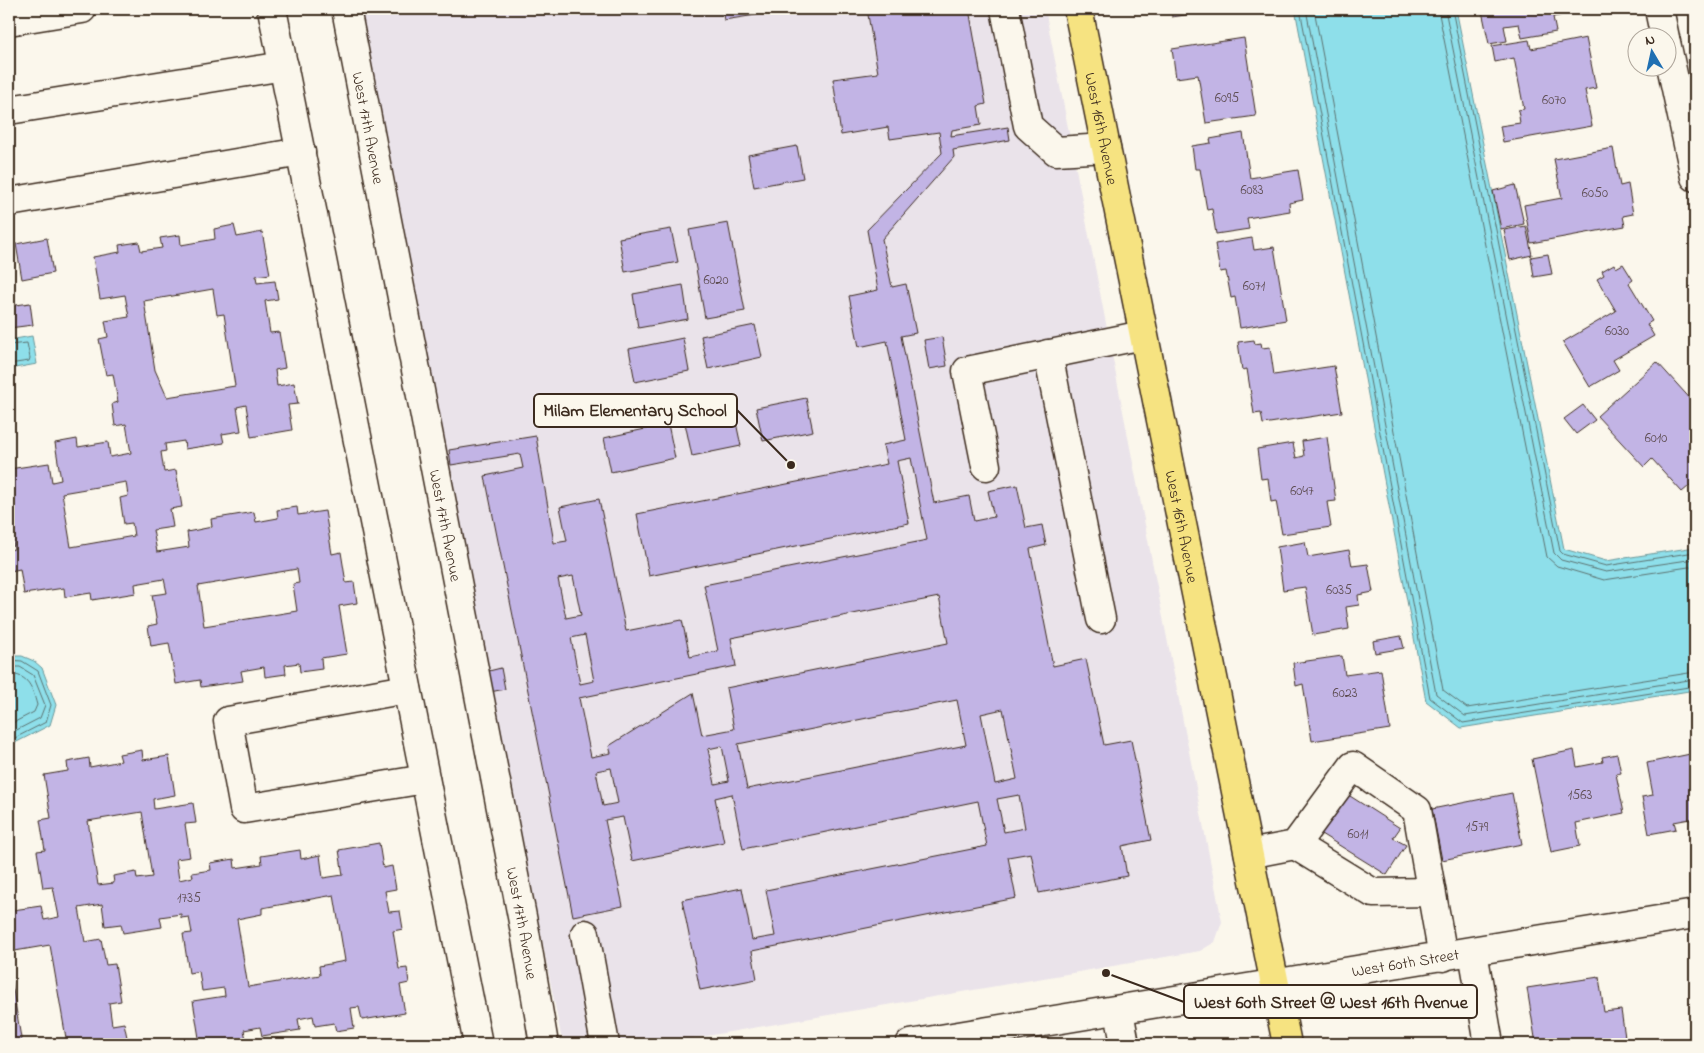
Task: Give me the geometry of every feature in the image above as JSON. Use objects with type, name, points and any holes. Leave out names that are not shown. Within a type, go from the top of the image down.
[{"type":"main road","name":"West 16th Avenue","points":[[1078,9],[1287,1044]]},
{"type":"street","points":[[9,21],[82,9]]},
{"type":"street","points":[[272,9],[478,1044]]},
{"type":"street","name":"West 17th Avenue","points":[[346,9],[525,932],[544,1044]]},
{"type":"street","points":[[1005,9],[1028,126],[1056,151],[1106,148]]},
{"type":"street","points":[[1659,9],[1664,28]]},
{"type":"street","points":[[9,110],[284,66]]},
{"type":"street","points":[[1674,78],[1695,176]]},
{"type":"street","points":[[9,202],[301,152]]},
{"type":"street","points":[[986,466],[967,371],[1144,335]]},
{"type":"street","points":[[1048,354],[1101,619]]},
{"type":"street","points":[[407,689],[228,721],[244,809],[425,779]]},
{"type":"street","points":[[1295,846],[1353,766],[1417,810],[1443,957]]},
{"type":"street","points":[[1249,854],[1295,846],[1372,893],[1431,892]]},
{"type":"street","name":"West 60th Street","points":[[910,1044],[940,1042],[1695,914]]},
{"type":"street","points":[[585,934],[605,1044]]},
{"type":"street","points":[[1474,952],[1489,1044]]},
{"type":"street","points":[[1119,1011],[1125,1044]]},
{"type":"shaded area","points":[[359,9],[1045,9],[1222,922],[1215,942],[1200,951],[660,1044],[572,1044],[561,1036]]},
{"type":"water","points":[[1295,9],[1456,9],[1564,549],[1606,561],[1695,547],[1695,690],[1461,728],[1426,701]]},
{"type":"water","points":[[32,336],[37,364],[9,369],[9,340]]},
{"type":"water","points":[[9,656],[22,656],[34,661],[42,668],[56,705],[50,725],[9,746]]},
{"type":"building","points":[[722,9],[794,9],[724,20]]},
{"type":"building","points":[[867,9],[969,9],[986,104],[978,106],[981,125],[952,130],[951,136],[1008,127],[1010,140],[953,150],[954,157],[882,239],[892,287],[906,284],[916,333],[901,336],[934,503],[969,496],[974,521],[994,517],[988,491],[1017,485],[1026,528],[1042,525],[1046,545],[1030,549],[1053,666],[1086,659],[1104,745],[1131,740],[1151,840],[1122,846],[1127,876],[1039,893],[1031,853],[1008,857],[1016,898],[752,951],[757,979],[700,990],[682,900],[742,888],[752,940],[775,936],[766,890],[987,846],[978,801],[743,849],[732,794],[715,798],[724,842],[632,861],[623,817],[605,820],[623,906],[573,916],[485,476],[523,468],[520,454],[451,465],[449,450],[536,436],[554,543],[567,541],[560,507],[599,499],[626,631],[682,620],[690,657],[718,651],[704,585],[927,540],[911,458],[897,461],[909,523],[649,576],[637,514],[887,464],[883,445],[906,440],[887,341],[859,347],[849,296],[878,290],[867,230],[942,153],[939,132],[890,139],[888,127],[841,135],[833,79],[878,73]],"holes":[[[573,576],[581,615],[566,618],[558,579]],[[939,597],[948,643],[726,688],[734,729],[702,735],[693,693],[609,746],[611,753],[591,757],[579,698],[736,666],[731,638]],[[585,635],[594,681],[580,684],[571,638]],[[957,700],[966,745],[747,789],[738,744]],[[1003,709],[1017,779],[995,784],[981,714]],[[722,746],[729,781],[715,784],[708,749]],[[611,768],[618,803],[603,806],[596,771]],[[1019,795],[1025,828],[1004,832],[997,799]]]},
{"type":"building","points":[[1171,9],[1224,9],[1172,17]]},
{"type":"building","points":[[1495,9],[1563,9],[1564,15],[1553,17],[1556,32],[1522,38],[1519,24],[1504,26],[1507,41],[1489,44],[1482,11]]},
{"type":"building","points":[[1244,38],[1256,116],[1206,123],[1198,75],[1176,78],[1172,49]]},
{"type":"building","points":[[1586,38],[1596,88],[1585,90],[1592,126],[1503,142],[1500,126],[1520,123],[1518,110],[1524,109],[1514,58],[1495,62],[1492,46],[1529,40],[1531,49]]},
{"type":"building","points":[[1243,133],[1250,178],[1298,170],[1303,200],[1289,203],[1290,211],[1247,218],[1249,229],[1216,234],[1212,209],[1207,210],[1200,169],[1195,169],[1192,146],[1211,143],[1210,139]]},
{"type":"building","points":[[797,146],[803,178],[754,187],[748,155]]},
{"type":"building","points":[[1613,148],[1620,186],[1628,184],[1633,214],[1623,216],[1625,226],[1531,243],[1524,205],[1562,198],[1554,159]]},
{"type":"building","points":[[1515,185],[1524,224],[1501,229],[1493,191]]},
{"type":"building","points":[[728,223],[745,311],[705,318],[689,230]]},
{"type":"building","points":[[234,225],[237,237],[262,232],[270,274],[256,276],[257,283],[275,281],[278,299],[265,301],[270,333],[279,332],[285,368],[275,370],[277,386],[294,383],[298,404],[288,405],[292,430],[251,437],[246,405],[237,407],[241,431],[222,434],[224,443],[185,449],[184,441],[165,444],[166,451],[161,452],[164,472],[176,470],[182,507],[170,509],[173,527],[153,530],[157,552],[189,547],[187,532],[212,527],[211,519],[254,512],[256,522],[278,518],[277,510],[297,507],[298,515],[325,511],[332,554],[341,552],[346,583],[354,582],[357,603],[339,606],[347,654],[321,658],[322,669],[300,672],[299,663],[285,665],[286,674],[265,677],[264,667],[241,671],[243,681],[201,687],[200,680],[176,684],[169,643],[151,646],[148,626],[157,624],[152,595],[167,593],[164,579],[135,584],[136,593],[92,600],[91,593],[65,597],[64,588],[24,594],[20,569],[10,571],[9,563],[9,550],[14,549],[9,515],[9,469],[49,463],[52,482],[61,480],[55,443],[77,439],[78,447],[108,442],[110,457],[131,453],[126,424],[115,426],[112,404],[118,402],[113,374],[106,375],[99,339],[108,337],[105,321],[129,317],[125,295],[100,299],[93,257],[120,252],[119,245],[139,242],[141,251],[162,248],[160,238],[180,235],[181,245],[215,239],[214,229]],"holes":[[[213,289],[217,315],[224,314],[235,386],[167,397],[155,370],[144,301]],[[126,482],[128,496],[120,498],[124,524],[132,523],[134,536],[71,547],[62,493]],[[297,569],[299,583],[293,584],[297,611],[204,626],[198,586]]]},
{"type":"building","points":[[1526,226],[1532,255],[1510,260],[1504,230]]},
{"type":"building","points":[[671,229],[678,262],[625,272],[619,238]]},
{"type":"building","points":[[47,238],[53,273],[22,279],[16,244]]},
{"type":"building","points":[[1252,238],[1254,250],[1274,247],[1286,320],[1240,328],[1235,297],[1231,298],[1226,271],[1220,272],[1215,244]]},
{"type":"building","points":[[1548,254],[1552,274],[1534,277],[1531,257]]},
{"type":"building","points":[[1614,264],[1616,268],[1623,264],[1633,280],[1629,283],[1652,321],[1647,324],[1654,336],[1613,360],[1619,370],[1590,387],[1563,342],[1616,311],[1597,279],[1604,275],[1602,271]]},
{"type":"building","points":[[683,285],[688,319],[638,328],[633,294]]},
{"type":"building","points":[[30,303],[33,325],[9,328],[9,306]]},
{"type":"building","points":[[755,325],[762,357],[708,369],[701,336]]},
{"type":"building","points":[[942,337],[947,366],[929,369],[924,340]]},
{"type":"building","points":[[683,338],[689,371],[635,382],[629,349]]},
{"type":"building","points":[[1254,340],[1255,344],[1261,343],[1262,348],[1270,347],[1274,375],[1334,366],[1342,412],[1263,424],[1261,413],[1254,414],[1247,369],[1242,370],[1238,342]]},
{"type":"building","points":[[1657,362],[1695,404],[1695,481],[1682,492],[1652,459],[1644,467],[1597,416]]},
{"type":"building","points":[[806,398],[813,431],[763,441],[756,408]]},
{"type":"building","points":[[1583,405],[1595,420],[1576,434],[1564,419]]},
{"type":"building","points":[[734,413],[741,446],[692,456],[685,423]]},
{"type":"building","points":[[668,424],[675,458],[611,472],[604,438]]},
{"type":"building","points":[[1327,437],[1336,501],[1327,502],[1331,527],[1282,534],[1276,501],[1271,502],[1268,478],[1261,479],[1257,449],[1293,443],[1296,458],[1304,456],[1302,441]]},
{"type":"building","points":[[1305,542],[1308,557],[1349,550],[1352,566],[1368,564],[1373,592],[1358,595],[1359,605],[1346,607],[1349,629],[1313,635],[1305,587],[1283,590],[1277,547]]},
{"type":"building","points":[[1401,636],[1404,648],[1375,653],[1373,641]]},
{"type":"building","points":[[1342,656],[1345,675],[1381,670],[1390,729],[1312,741],[1303,684],[1296,686],[1293,663]]},
{"type":"building","points":[[501,668],[505,689],[485,693],[481,673]]},
{"type":"building","points":[[142,750],[143,760],[169,756],[175,795],[153,799],[154,809],[193,803],[196,823],[185,824],[190,857],[176,859],[179,880],[193,877],[192,873],[211,870],[210,863],[234,859],[235,868],[262,864],[261,856],[300,850],[301,859],[320,855],[323,878],[343,875],[339,850],[379,843],[383,868],[392,866],[396,889],[385,891],[389,912],[400,911],[403,929],[393,931],[399,969],[407,968],[409,983],[400,985],[405,1013],[362,1020],[359,1007],[351,1008],[354,1028],[336,1031],[334,1023],[315,1026],[313,1016],[298,1019],[300,1030],[262,1036],[260,1027],[244,1030],[247,1044],[228,1044],[227,1040],[200,1044],[193,1001],[225,996],[224,988],[202,991],[199,971],[189,973],[183,934],[192,933],[189,917],[181,918],[181,914],[160,917],[162,927],[123,933],[121,924],[105,926],[102,904],[79,908],[85,942],[101,939],[106,965],[115,964],[121,1001],[109,1003],[112,1025],[124,1023],[128,1042],[67,1044],[50,945],[9,952],[9,900],[12,899],[13,910],[41,906],[44,920],[59,917],[53,887],[43,888],[37,851],[45,850],[40,820],[51,818],[44,775],[68,771],[67,762],[89,758],[90,767],[121,761],[119,754]],"holes":[[[142,812],[152,877],[137,879],[136,872],[113,876],[114,883],[98,885],[88,821]],[[334,895],[345,961],[319,966],[320,975],[248,987],[237,919],[262,914],[262,908]]]},
{"type":"building","points":[[1574,750],[1577,767],[1603,762],[1602,757],[1617,754],[1621,773],[1616,774],[1624,813],[1576,823],[1580,846],[1551,852],[1532,759]]},
{"type":"building","points":[[1695,753],[1695,818],[1674,822],[1676,829],[1649,834],[1642,797],[1653,795],[1647,763]]},
{"type":"building","points":[[1339,789],[1400,828],[1393,838],[1406,845],[1387,875],[1313,829]]},
{"type":"building","points":[[1512,793],[1522,844],[1442,860],[1432,809]]},
{"type":"building","points":[[9,966],[22,1044],[9,1044]]},
{"type":"building","points":[[1599,977],[1604,1012],[1621,1010],[1626,1044],[1536,1044],[1527,988]]},
{"type":"place","name":"Milam Elementary School","points":[[791,465]]},
{"type":"place","name":"West 60th Street @ West 16th Avenue","points":[[1106,973]]}]
